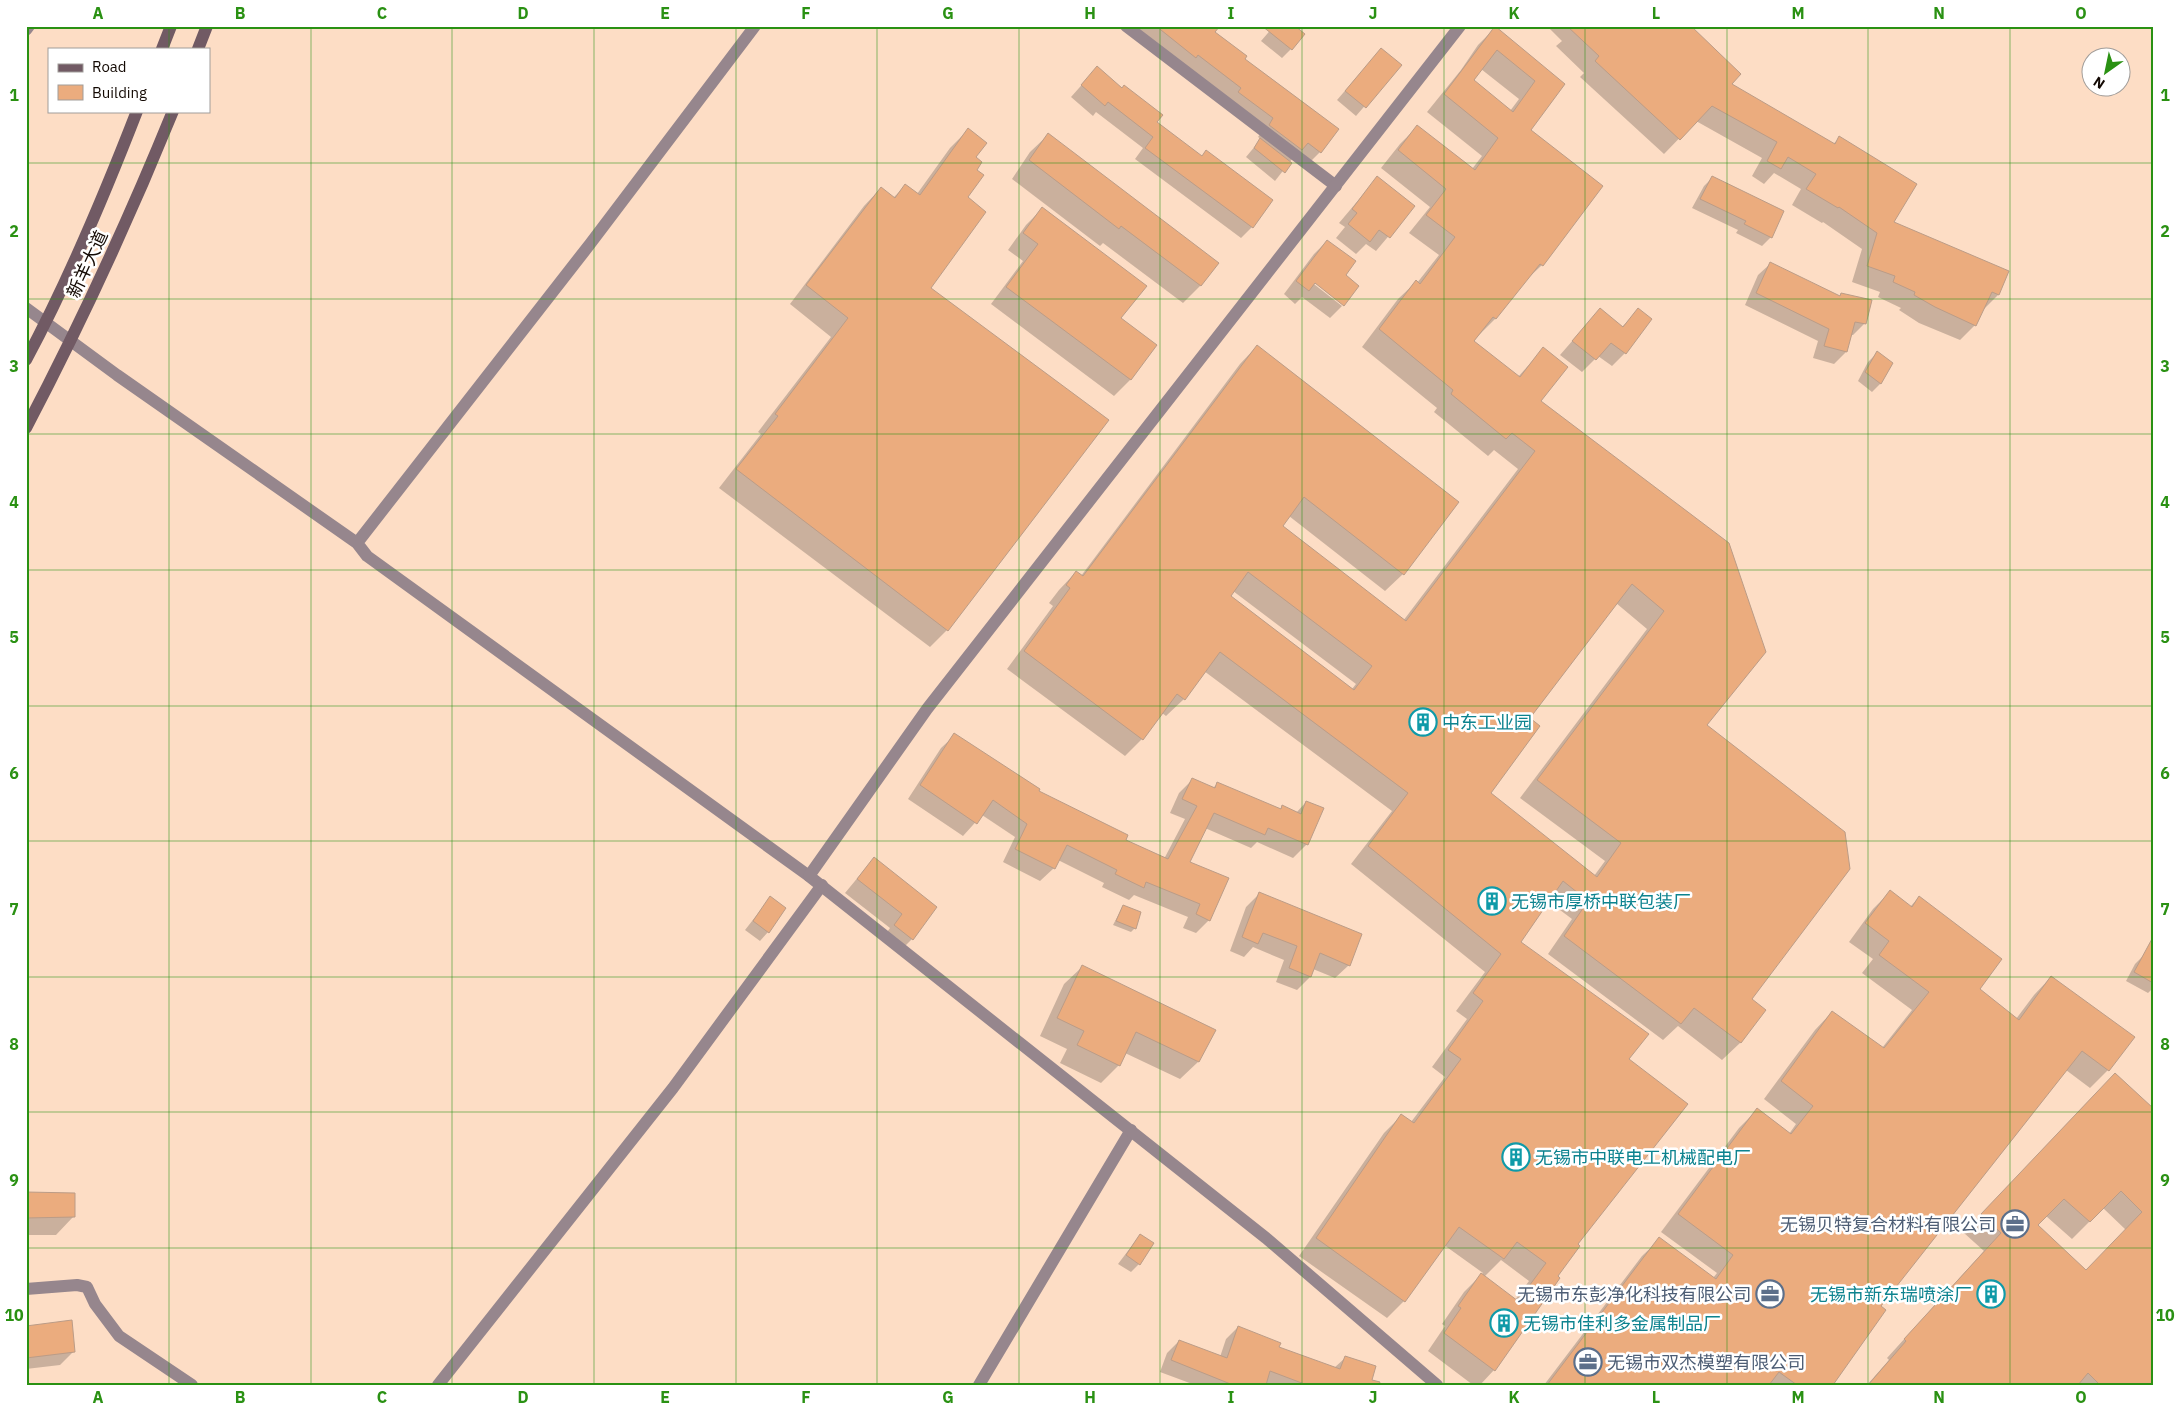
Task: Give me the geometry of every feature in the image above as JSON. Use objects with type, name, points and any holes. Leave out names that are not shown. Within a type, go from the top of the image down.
[{"type":"main road","points":[[162,48],[171,26]]},
{"type":"main road","points":[[198,48],[207,26]]},
{"type":"main road","name":"新羊大道","points":[[26,360],[46,323],[105,192],[137,112]]},
{"type":"main road","name":"新羊大道","points":[[26,428],[71,341],[142,187],[173,112]]},
{"type":"street","points":[[26,30],[29,26]]},
{"type":"street","points":[[357,543],[590,244],[756,26]]},
{"type":"street","points":[[1126,26],[1336,186]]},
{"type":"street","points":[[809,876],[928,709],[1460,26]]},
{"type":"street","points":[[26,308],[357,543],[368,556],[822,885],[1266,1238],[1437,1385]]},
{"type":"street","points":[[438,1385],[673,1088],[822,885]]},
{"type":"street","points":[[979,1385],[1130,1130]]},
{"type":"street","points":[[26,1289],[77,1284],[87,1287],[95,1304],[119,1336],[192,1385]]},
{"type":"building","points":[[1156,26],[1220,26],[1215,32],[1247,56],[1245,59],[1339,129],[1321,153],[1308,143],[1302,150],[1269,125],[1273,118],[1238,92],[1241,88],[1198,55],[1196,58]]},
{"type":"building","points":[[1262,26],[1295,26],[1305,34],[1292,50]]},
{"type":"building","points":[[1495,26],[1565,84],[1531,130],[1603,186],[1543,266],[1540,264],[1496,319],[1493,317],[1474,341],[1520,377],[1543,347],[1568,367],[1541,401],[1729,543],[1766,652],[1707,725],[1845,832],[1850,869],[1752,999],[1766,1010],[1741,1043],[1694,1008],[1681,1024],[1564,936],[1588,901],[1563,881],[1521,942],[1649,1034],[1629,1059],[1688,1104],[1578,1244],[1580,1246],[1558,1276],[1560,1278],[1495,1371],[1444,1333],[1461,1308],[1458,1306],[1481,1273],[1518,1301],[1546,1263],[1517,1242],[1504,1259],[1459,1227],[1405,1302],[1316,1238],[1401,1114],[1414,1123],[1461,1059],[1448,1050],[1483,1001],[1473,993],[1501,954],[1368,846],[1408,793],[1220,652],[1185,700],[1177,694],[1143,740],[1024,651],[1070,588],[1066,585],[1076,571],[1083,576],[1257,345],[1459,502],[1404,575],[1304,497],[1283,526],[1406,621],[1535,451],[1512,433],[1506,439],[1451,394],[1453,390],[1379,329],[1416,280],[1420,284],[1455,237],[1426,215],[1446,189],[1398,150],[1417,125],[1475,170],[1498,138],[1444,94]],"holes":[[[1497,50],[1535,81],[1513,112],[1474,80]],[[1248,572],[1372,666],[1354,690],[1231,596]],[[1632,584],[1664,611],[1537,780],[1621,843],[1597,877],[1491,793],[1540,726],[1530,718]]]},
{"type":"building","points":[[1567,26],[1691,26],[1741,74],[1732,84],[1835,144],[1839,136],[1917,184],[1894,222],[2009,271],[1999,295],[1992,292],[1976,326],[1914,295],[1915,292],[1893,282],[1895,276],[1867,266],[1877,233],[1839,207],[1806,189],[1816,174],[1788,157],[1781,169],[1767,161],[1777,142],[1712,106],[1680,140],[1595,61],[1599,56]]},
{"type":"building","points":[[1381,48],[1402,65],[1366,108],[1345,91]]},
{"type":"building","points":[[1097,66],[1122,88],[1124,85],[1163,115],[1157,122],[1202,156],[1206,150],[1273,200],[1253,228],[1145,148],[1153,137],[1108,102],[1105,106],[1081,85]]},
{"type":"building","points":[[968,128],[987,143],[976,157],[982,162],[977,170],[984,175],[968,197],[986,212],[931,288],[1109,420],[948,631],[736,469],[778,416],[775,414],[848,318],[806,285],[881,187],[895,198],[905,184],[920,195]]},
{"type":"building","points":[[1048,133],[1219,263],[1201,286],[1121,226],[1119,229],[1029,160]]},
{"type":"building","points":[[1260,138],[1292,163],[1285,173],[1254,148]]},
{"type":"building","points":[[1377,176],[1415,206],[1390,238],[1379,230],[1370,242],[1348,224],[1357,213],[1352,209]]},
{"type":"building","points":[[1712,176],[1784,211],[1772,238],[1744,224],[1746,221],[1700,199]]},
{"type":"building","points":[[1042,207],[1147,286],[1121,318],[1157,345],[1131,380],[1006,287],[1038,244],[1023,233]]},
{"type":"building","points":[[1327,240],[1356,261],[1346,275],[1359,286],[1344,306],[1315,283],[1309,291],[1296,281]]},
{"type":"building","points":[[1770,262],[1840,296],[1841,293],[1872,300],[1866,324],[1855,322],[1847,352],[1824,346],[1829,329],[1756,293]]},
{"type":"building","points":[[1600,308],[1623,327],[1638,308],[1652,319],[1626,354],[1611,343],[1596,360],[1572,341]]},
{"type":"building","points":[[1877,351],[1893,363],[1881,384],[1865,372]]},
{"type":"building","points":[[954,733],[1040,789],[1039,791],[1128,835],[1126,840],[1168,859],[1197,806],[1182,799],[1192,778],[1215,788],[1217,782],[1281,809],[1282,805],[1301,814],[1306,801],[1324,808],[1308,845],[1268,828],[1265,835],[1214,813],[1190,862],[1229,878],[1210,921],[1196,914],[1200,904],[1146,882],[1144,888],[1115,874],[1117,870],[1067,845],[1055,869],[1015,849],[1027,824],[993,800],[977,824],[920,785]]},
{"type":"building","points":[[874,857],[937,907],[913,940],[894,925],[902,914],[857,879]]},
{"type":"building","points":[[1890,890],[1912,907],[1919,896],[2002,959],[1980,989],[2019,1020],[2051,976],[2135,1037],[2109,1071],[2082,1051],[1881,1306],[1886,1310],[1833,1385],[1797,1385],[1779,1372],[1769,1385],[1547,1385],[1659,1237],[1716,1279],[1733,1255],[1678,1214],[1757,1108],[1791,1134],[1813,1106],[1781,1081],[1832,1011],[1884,1048],[1929,992],[1879,955],[1889,941],[1865,923]]},
{"type":"building","points":[[1259,892],[1362,934],[1350,966],[1320,953],[1311,977],[1289,968],[1297,946],[1263,933],[1258,944],[1242,937]]},
{"type":"building","points":[[770,896],[786,908],[769,933],[753,921]]},
{"type":"building","points":[[1123,905],[1141,912],[1136,929],[1116,921]]},
{"type":"building","points":[[2153,937],[2153,983],[2134,972]]},
{"type":"building","points":[[1082,965],[1216,1030],[1199,1062],[1136,1032],[1120,1066],[1077,1045],[1084,1031],[1057,1018]]},
{"type":"building","points":[[2115,1073],[2153,1108],[2153,1385],[2100,1385],[2088,1373],[2078,1385],[1868,1385],[1906,1341],[1904,1339],[2001,1233],[1981,1214]],"holes":[[[2121,1191],[2142,1212],[2086,1270],[2038,1225],[2064,1199],[2090,1222]]]},
{"type":"building","points":[[26,1192],[75,1193],[75,1217],[26,1218]]},
{"type":"building","points":[[1140,1234],[1154,1243],[1140,1265],[1126,1255]]},
{"type":"building","points":[[72,1320],[75,1352],[26,1358],[26,1326]]},
{"type":"building","points":[[1238,1326],[1281,1343],[1279,1347],[1340,1369],[1345,1356],[1376,1366],[1372,1380],[1380,1382],[1379,1385],[1307,1385],[1270,1371],[1266,1385],[1233,1385],[1171,1360],[1179,1340],[1227,1358]]},
{"type":"place","name":"中东工业园","points":[[1423,722]]},
{"type":"place","name":"无锡市厚桥中联包装厂","points":[[1492,901]]},
{"type":"place","name":"无锡市中联电工机械配电厂","points":[[1516,1157]]},
{"type":"place","name":"无锡贝特复合材料有限公司","points":[[2015,1224]]},
{"type":"place","name":"无锡市东彭净化科技有限公司","points":[[1770,1294]]},
{"type":"place","name":"无锡市新东瑞喷涂厂","points":[[1991,1294]]},
{"type":"place","name":"无锡市佳利多金属制品厂","points":[[1504,1323]]},
{"type":"place","name":"无锡市双杰模塑有限公司","points":[[1588,1362]]}]
